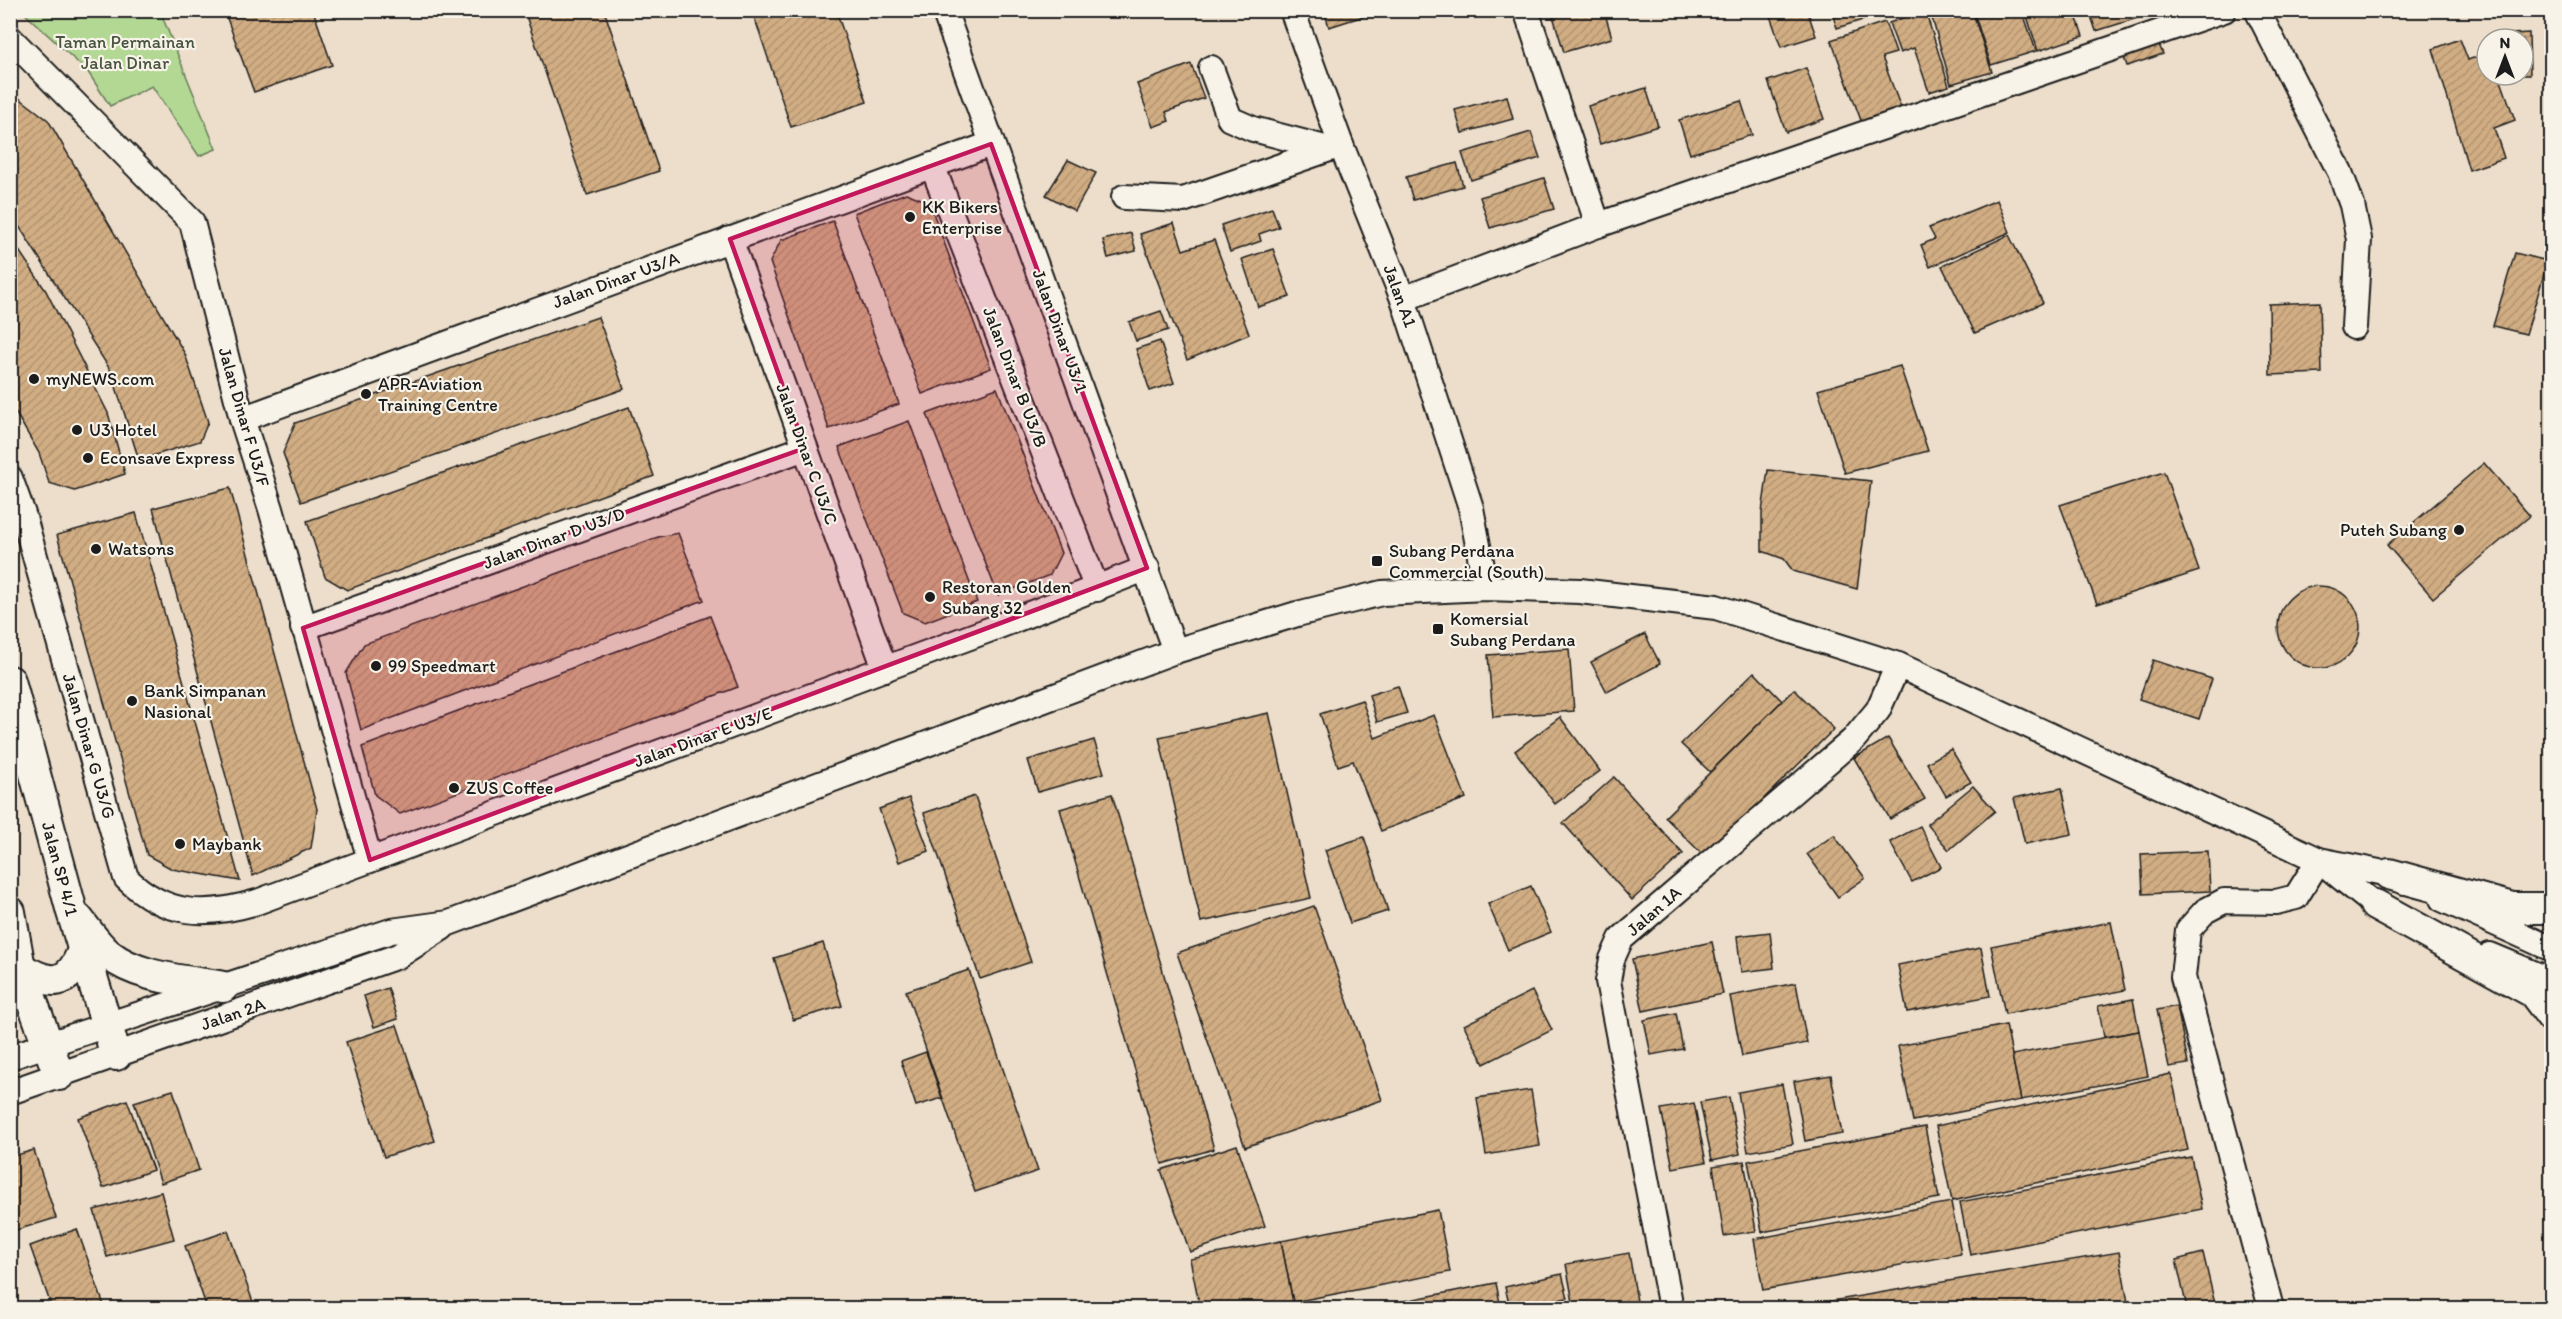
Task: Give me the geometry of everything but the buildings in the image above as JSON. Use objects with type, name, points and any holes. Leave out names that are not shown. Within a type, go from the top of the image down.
[{"type":"main road","name":"Jalan SP 4/1","points":[[10,681],[72,912],[116,1055]]},
{"type":"main road","points":[[2388,874],[2512,908],[2552,908]]},
{"type":"main road","points":[[2374,905],[2533,993],[2552,1017]]},
{"type":"main road","points":[[72,912],[108,954],[130,966],[147,973],[223,987]]},
{"type":"main road","points":[[11,916],[15,970],[59,1075]]},
{"type":"main road","points":[[15,970],[46,981],[57,980],[68,976],[77,965],[83,950]]},
{"type":"street","name":"Jalan Dinar U3/1","points":[[944,10],[1175,651]]},
{"type":"street","name":"Jalan A1","points":[[1292,10],[1335,147],[1403,299],[1471,508],[1486,588]]},
{"type":"street","points":[[1526,10],[1598,225]]},
{"type":"street","points":[[1403,299],[1598,225],[2185,17],[2224,10]]},
{"type":"street","points":[[2257,10],[2340,172],[2352,205],[2359,239],[2354,327]]},
{"type":"street","name":"Jalan Dinar F U3/F","points":[[10,38],[192,222],[242,419],[271,509],[370,860]]},
{"type":"street","points":[[1210,68],[1230,118],[1253,129],[1335,147]]},
{"type":"street","name":"Jalan Dinar U3/A","points":[[242,419],[991,144]]},
{"type":"street","points":[[1124,197],[1183,200],[1335,147]]},
{"type":"street","name":"Jalan Dinar B U3/B","points":[[932,165],[1096,589]]},
{"type":"street","name":"Jalan Dinar C U3/C","points":[[730,238],[885,669]]},
{"type":"street","name":"Jalan Dinar D U3/D","points":[[303,628],[805,448]]},
{"type":"street","name":"Jalan Dinar G U3/G","points":[[10,478],[23,514],[126,878],[142,894],[165,905],[196,913],[226,911],[257,902]]},
{"type":"street","name":"Jalan Dinar E U3/E","points":[[257,902],[885,669],[1147,568]]},
{"type":"street","points":[[10,1057],[391,932],[449,924],[1175,651],[1382,593],[1486,588],[1580,591],[1716,606],[1898,665],[2319,860],[2388,874],[2552,949]]},
{"type":"street","name":"Jalan 1A","points":[[1671,1308],[1608,981],[1612,959],[1621,939],[1853,740],[1878,710],[1898,665]]},
{"type":"street","points":[[2319,860],[2374,905],[2552,981]]},
{"type":"street","points":[[2271,1308],[2183,976],[2188,930],[2205,911],[2224,901],[2282,901],[2296,897],[2319,860]]},
{"type":"street","name":"Jalan 2A","points":[[10,1092],[398,956],[449,924]]},
{"type":"highlighted area","points":[[991,144],[1147,568],[370,860],[303,628],[805,448],[730,239]]},
{"type":"green space","name":"Taman Permainan Jalan Dinar","points":[[22,11],[160,11],[216,149],[199,156],[152,86],[110,106],[88,72]]},
{"type":"place","name":"KK Bikers Enterprise","points":[[910,217]]},
{"type":"place","name":"myNEWS.com","points":[[34,379]]},
{"type":"place","name":"APR-Aviation Training Centre","points":[[366,394]]},
{"type":"place","name":"U3 Hotel","points":[[77,430]]},
{"type":"place","name":"Econsave Express","points":[[88,458]]},
{"type":"place","name":"Puteh Subang","points":[[2459,530]]},
{"type":"place","name":"Watsons","points":[[96,549]]},
{"type":"place","name":"Subang Perdana Commercial (South)","points":[[1377,561]]},
{"type":"place","name":"Restoran Golden Subang 32","points":[[930,597]]},
{"type":"place","name":"Komersial Subang Perdana","points":[[1438,629]]},
{"type":"place","name":"99 Speedmart","points":[[376,666]]},
{"type":"place","name":"Bank Simpanan Nasional","points":[[132,701]]},
{"type":"place","name":"ZUS Coffee","points":[[454,788]]},
{"type":"place","name":"Maybank","points":[[180,844]]}]
